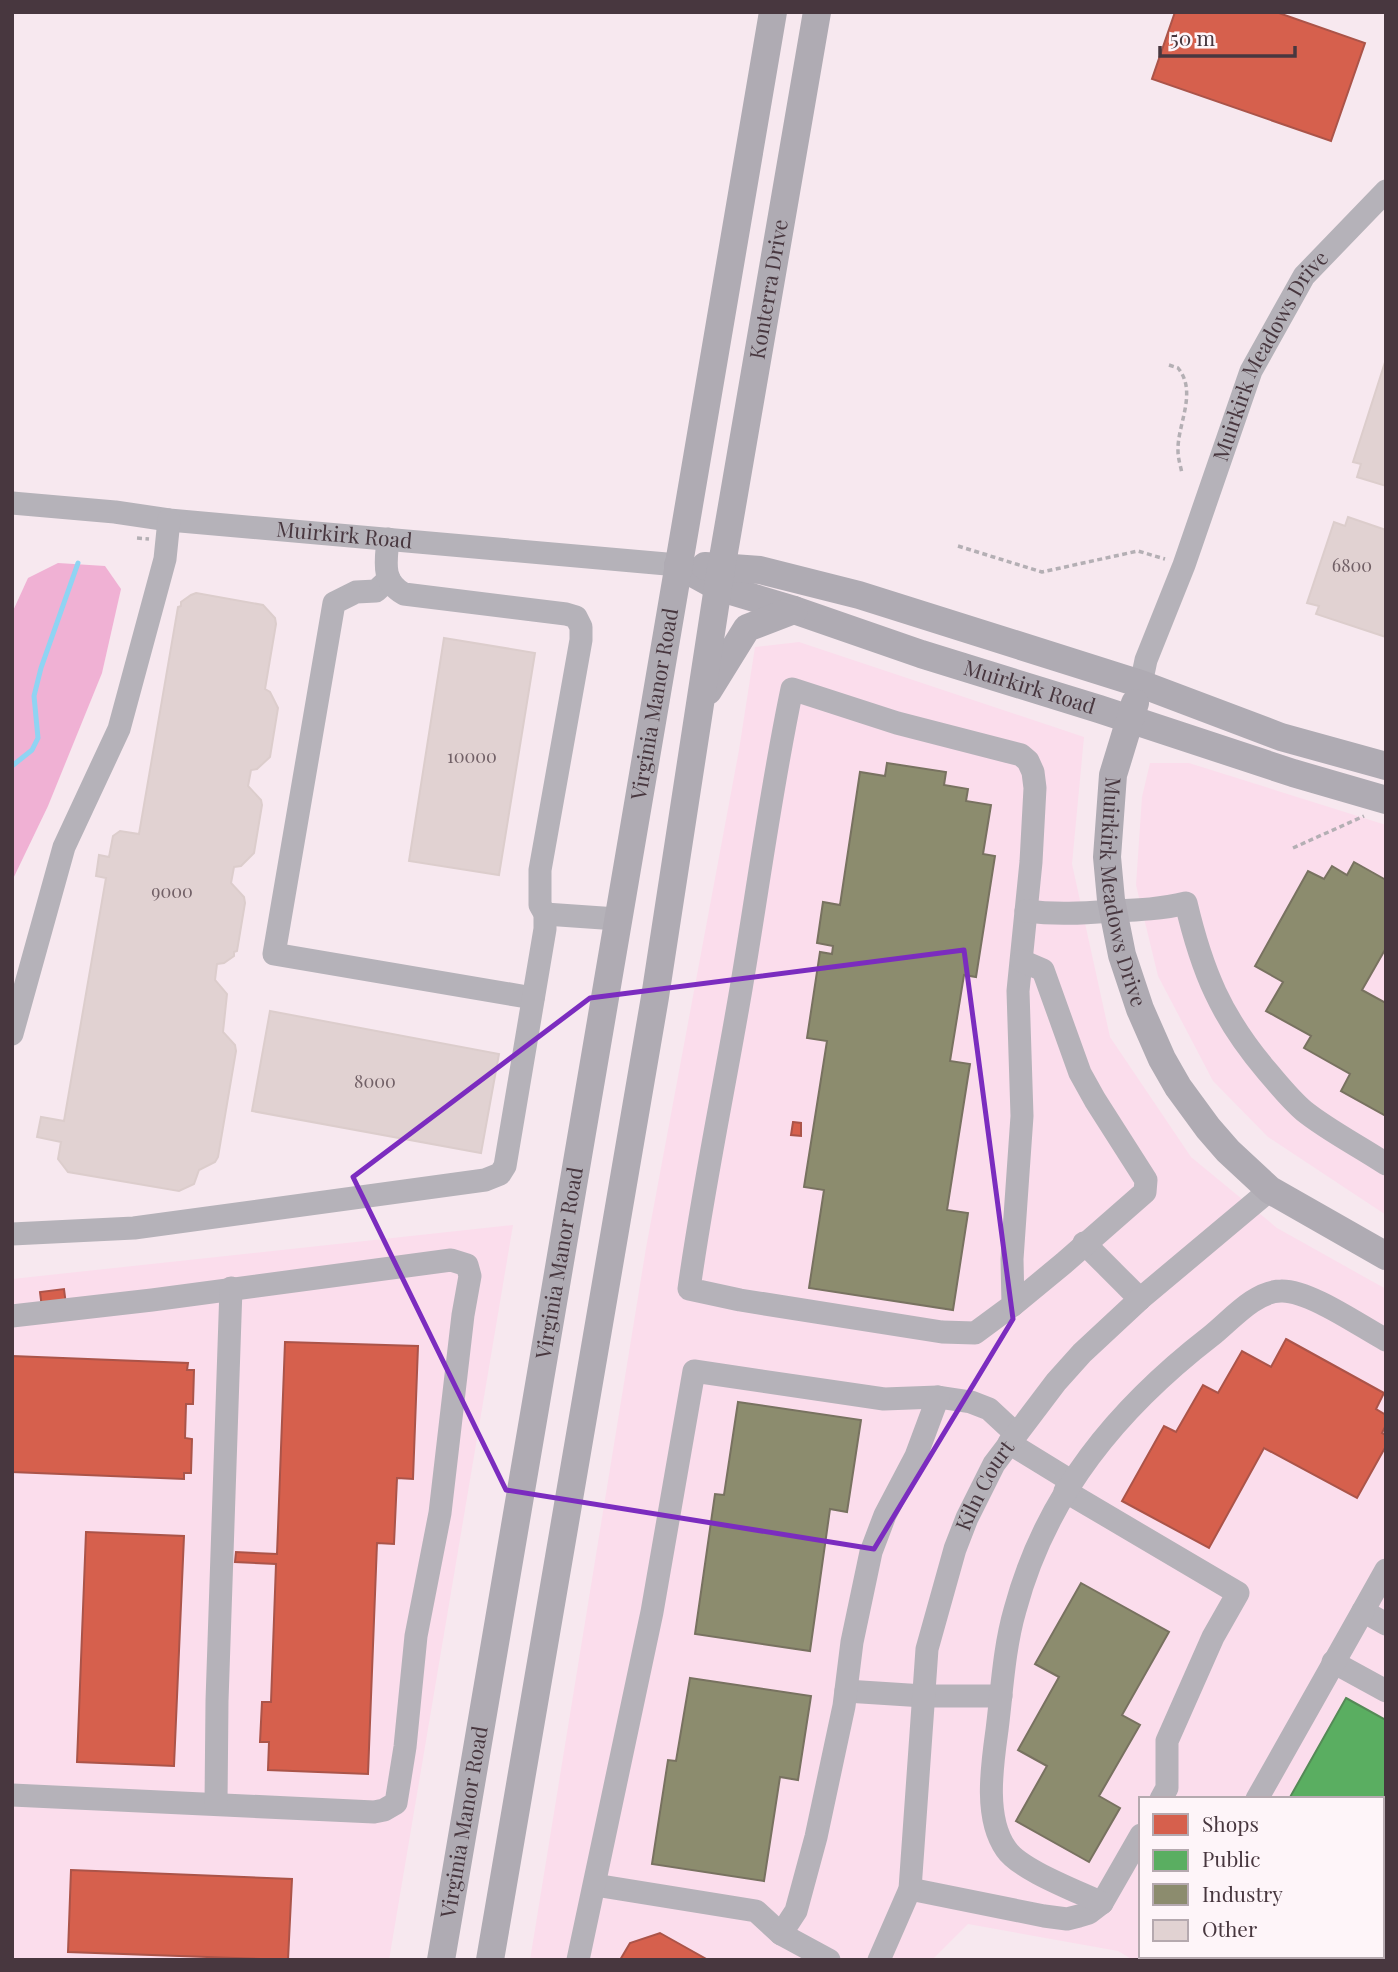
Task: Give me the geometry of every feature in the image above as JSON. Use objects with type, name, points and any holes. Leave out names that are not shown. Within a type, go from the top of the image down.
[{"type":"main road","name":"Konterra Drive","points":[[678,565],[773,12]]},
{"type":"main road","name":"Konterra Drive","points":[[720,577],[817,12]]},
{"type":"main road","name":"Muirkirk Road","points":[[678,565],[720,577],[794,610],[920,654],[1293,773],[1378,807]]},
{"type":"main road","name":"Virginia Manor Road","points":[[441,1960],[678,565]]},
{"type":"main road","name":"Muirkirk Road","points":[[720,577],[760,570],[859,595],[1141,684],[1281,737],[1386,766]]},
{"type":"main road","name":"Virginia Manor Road","points":[[490,1960],[652,1010],[720,577]]},
{"type":"main road","points":[[699,706],[747,628],[794,610]]},
{"type":"main road","name":"Muirkirk Meadows Drive","points":[[1141,684],[1113,775],[1107,857],[1113,911],[1122,955],[1162,1059],[1208,1128],[1228,1151],[1270,1190],[1386,1256]]},
{"type":"street","name":"Muirkirk Meadows Drive","points":[[1141,684],[1146,660],[1184,565],[1251,371],[1304,276],[1386,191]]},
{"type":"street","name":"Muirkirk Road","points":[[12,503],[116,512],[169,520],[678,565]]},
{"type":"street","points":[[12,1034],[64,846],[119,729],[165,559],[169,520]]},
{"type":"street","points":[[12,1234],[134,1228],[485,1181],[500,1174],[505,1166],[545,929],[545,914],[540,905],[540,870],[581,640],[580,626],[576,617],[404,594],[394,588],[389,579],[386,565],[388,539]]},
{"type":"street","points":[[389,579],[376,591],[356,592],[334,603],[274,954],[533,998]]},
{"type":"street","points":[[1013,1305],[1012,1259],[1022,1116],[1018,991],[1035,788],[1033,772],[1028,761],[1021,755],[897,723],[792,689],[760,861],[690,1289],[740,1300],[942,1332],[975,1333],[1013,1305],[1064,1263],[1145,1192],[1146,1180],[1080,1073],[1043,970],[1022,961]]},
{"type":"street","points":[[1026,911],[1055,915],[1160,909],[1186,903],[1206,975],[1237,1033],[1304,1110],[1386,1164]]},
{"type":"street","points":[[545,914],[617,919]]},
{"type":"street","name":"Kiln Court","points":[[910,1889],[927,1649],[955,1549],[994,1464],[1082,1353],[1140,1299],[1270,1190]]},
{"type":"street","points":[[1084,1243],[1140,1299]]},
{"type":"street","points":[[12,1315],[152,1300],[451,1260],[467,1265],[470,1276],[440,1513],[416,1636],[405,1747],[396,1803],[384,1810],[374,1811],[12,1795]]},
{"type":"street","points":[[216,1804],[231,1288]]},
{"type":"street","points":[[1102,1903],[1014,1859],[999,1836],[993,1809],[1001,1696],[1014,1610],[1036,1546],[1068,1486],[1120,1417],[1186,1355],[1259,1298],[1282,1291],[1304,1295],[1386,1340]]},
{"type":"street","points":[[578,1960],[652,1612],[694,1371],[884,1399],[938,1397],[971,1402],[989,1409],[1013,1438],[1068,1486],[1238,1594],[1213,1637],[1167,1741],[1167,1788],[1162,1797]]},
{"type":"street","points":[[781,1934],[796,1911],[816,1837],[871,1552],[885,1515],[916,1456],[938,1397]]},
{"type":"street","points":[[1258,1797],[1386,1570]]},
{"type":"street","points":[[1363,1611],[1386,1624]]},
{"type":"street","points":[[1333,1662],[1386,1691]]},
{"type":"street","points":[[846,1691],[924,1696],[1001,1696]]},
{"type":"street","points":[[879,1960],[910,1889],[1067,1919],[1089,1913],[1102,1903],[1139,1838]]},
{"type":"street","points":[[595,1885],[756,1911],[781,1934],[829,1960]]},
{"type":"path","points":[[1169,365],[1178,369],[1186,384],[1187,394],[1178,451],[1182,474]]},
{"type":"path","points":[[137,538],[149,539]]},
{"type":"path","points":[[958,546],[1042,572],[1138,551],[1184,565]]},
{"type":"path","points":[[1293,848],[1378,807]]},
{"type":"highlighted area","points":[[964,950],[1013,1319],[874,1549],[506,1490],[353,1177],[590,998]]},
{"type":"shaded area","points":[[58,563],[105,566],[121,589],[102,673],[48,806],[12,881],[12,613],[28,578]]},
{"type":"shaded area","points":[[799,642],[1084,737],[1072,864],[1110,1037],[1191,1157],[1277,1228],[1386,1289],[1386,1960],[1133,1960],[1118,1951],[968,1924],[932,1960],[530,1960],[646,1248],[739,750],[755,647]]},
{"type":"shaded area","points":[[1150,763],[1189,763],[1386,825],[1386,1215],[1268,1137],[1213,1081],[1158,976],[1136,885],[1142,797]]},
{"type":"shaded area","points":[[513,1225],[389,1960],[12,1960],[12,1279]]},
{"type":"building: Shops","points":[[1175,12],[1276,12],[1365,43],[1331,141],[1152,79]]},
{"type":"building: Shops","points":[[793,1122],[801,1123],[801,1136],[791,1135]]},
{"type":"building: Shops","points":[[64,1289],[66,1305],[42,1308],[40,1292]]},
{"type":"building: Shops","points":[[1286,1339],[1384,1393],[1376,1409],[1386,1415],[1386,1425],[1382,1433],[1386,1435],[1386,1446],[1357,1498],[1264,1448],[1209,1548],[1122,1501],[1164,1426],[1176,1432],[1203,1385],[1218,1393],[1242,1351],[1271,1367]]},
{"type":"building: Shops","points":[[285,1342],[418,1346],[413,1479],[397,1478],[394,1544],[377,1543],[368,1774],[268,1770],[269,1742],[260,1742],[262,1702],[271,1702],[276,1564],[235,1562],[236,1552],[277,1554]]},
{"type":"building: Shops","points":[[12,1356],[188,1363],[187,1370],[194,1370],[193,1404],[186,1404],[185,1438],[192,1439],[191,1473],[184,1473],[184,1479],[12,1472]]},
{"type":"building: Shops","points":[[86,1532],[184,1536],[174,1766],[77,1762]]},
{"type":"building: Shops","points":[[71,1870],[292,1879],[288,1960],[68,1952]]},
{"type":"building: Shops","points":[[660,1933],[708,1960],[620,1960],[630,1943]]},
{"type":"building: Public","points":[[1346,1698],[1386,1720],[1384,1812],[1384,1797],[1290,1797]]},
{"type":"building: Industry","points":[[887,763],[946,772],[944,785],[968,789],[966,801],[991,805],[983,854],[995,856],[976,977],[964,975],[950,1061],[970,1064],[947,1210],[968,1213],[953,1310],[809,1288],[824,1190],[804,1187],[827,1041],[807,1038],[820,952],[832,954],[833,946],[817,943],[823,902],[840,905],[860,772],[885,776]]},
{"type":"building: Industry","points":[[1354,862],[1386,880],[1386,948],[1362,990],[1386,1003],[1386,1116],[1341,1091],[1350,1074],[1304,1048],[1311,1036],[1266,1011],[1283,982],[1255,966],[1308,871],[1324,879],[1332,866],[1347,875]]},
{"type":"building: Industry","points":[[738,1402],[861,1420],[847,1512],[830,1509],[810,1651],[695,1634],[715,1494],[724,1495]]},
{"type":"building: Industry","points":[[1081,1583],[1169,1632],[1122,1715],[1140,1725],[1099,1796],[1120,1808],[1089,1862],[1016,1821],[1047,1766],[1018,1750],[1059,1677],[1035,1664]]},
{"type":"building: Industry","points":[[690,1678],[811,1696],[798,1780],[780,1777],[764,1881],[652,1864],[668,1760],[676,1761]]},
{"type":"building: Other","points":[[1386,359],[1386,486],[1357,477],[1361,464],[1353,462]]},
{"type":"building: Other","points":[[1348,517],[1386,530],[1386,637],[1316,614],[1319,606],[1307,603],[1334,522],[1345,526]]},
{"type":"building: Other","points":[[196,593],[263,605],[275,618],[265,689],[270,692],[278,708],[270,757],[257,769],[251,770],[248,786],[261,800],[262,805],[254,853],[241,866],[234,867],[231,883],[244,897],[245,903],[237,951],[224,963],[217,964],[215,980],[227,994],[223,1032],[235,1045],[236,1051],[218,1157],[215,1162],[199,1170],[194,1184],[179,1191],[68,1172],[58,1159],[61,1142],[37,1137],[41,1117],[64,1121],[106,878],[96,876],[99,855],[109,857],[113,836],[120,831],[139,834],[178,607],[181,602]]},
{"type":"building: Other","points":[[444,638],[535,653],[499,875],[409,861]]},
{"type":"building: Other","points":[[270,1011],[499,1054],[481,1153],[252,1111]]},
{"type":"waterway","points":[[12,766],[32,750],[38,738],[34,696],[41,668],[78,563]]}]
